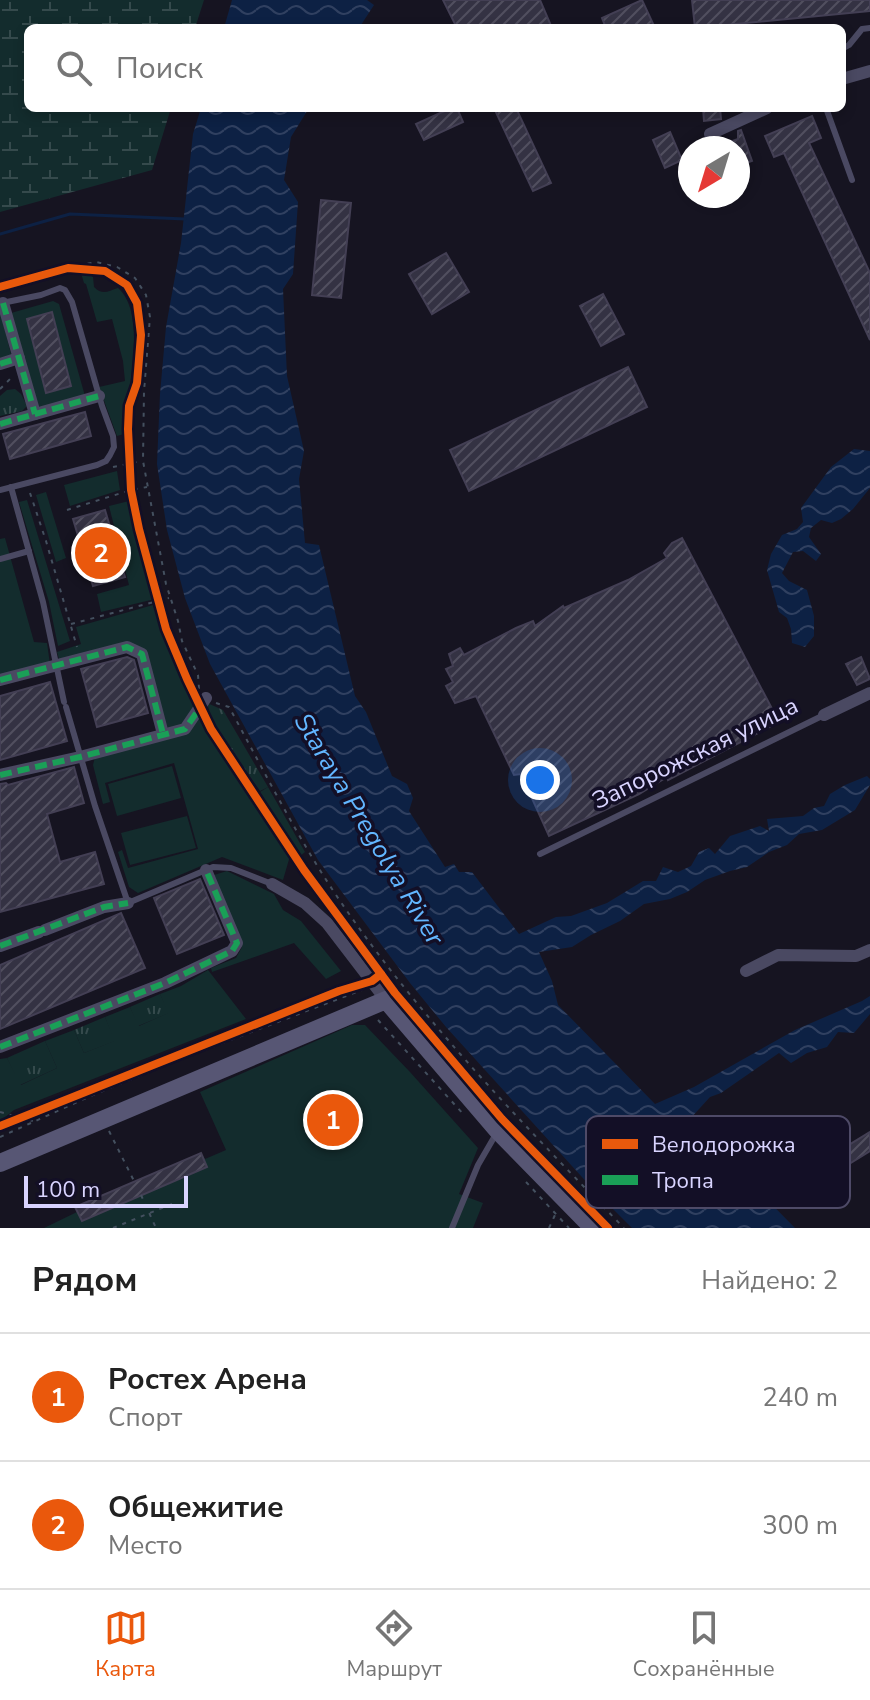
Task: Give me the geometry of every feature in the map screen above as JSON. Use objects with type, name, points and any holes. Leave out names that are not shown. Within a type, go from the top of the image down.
[{"type":"main road","points":[[0,1163],[378,989],[498,1131],[593,1228]]},
{"type":"street","points":[[846,78],[870,71]]},
{"type":"street","points":[[710,134],[758,112]]},
{"type":"street","points":[[1,303],[35,414]]},
{"type":"street","points":[[0,364],[20,363]]},
{"type":"street","points":[[0,424],[99,396]]},
{"type":"street","points":[[0,680],[127,647],[142,654],[163,734]]},
{"type":"street","name":"Запорожская улица","points":[[824,715],[870,693]]},
{"type":"street","points":[[0,775],[185,729],[204,702]]},
{"type":"street","points":[[0,1047],[165,983],[232,951],[237,943],[206,870]]},
{"type":"street","points":[[272,884],[305,903],[327,923],[378,989]]},
{"type":"street","points":[[0,946],[104,907],[128,903]]},
{"type":"street","points":[[746,971],[778,955],[856,956],[870,950]]},
{"type":"lane","points":[[846,47],[862,29],[870,28]]},
{"type":"lane","points":[[827,112],[852,180]]},
{"type":"lane","points":[[0,490],[106,461],[114,447],[72,302],[65,290],[60,288],[1,303]]},
{"type":"lane","points":[[11,487],[43,602],[65,705],[128,903],[213,867],[231,868],[272,884]]},
{"type":"lane","points":[[0,559],[29,551]]},
{"type":"lane","name":"Запорожская улица","points":[[540,854],[824,715]]},
{"type":"lane","points":[[452,1228],[478,1165],[498,1131]]},
{"type":"path","points":[[65,269],[96,262],[117,267],[135,278],[146,295],[150,317],[143,461],[170,597],[182,641],[198,675],[198,687],[204,702]]},
{"type":"path","points":[[65,269],[107,274],[127,285]]},
{"type":"path","points":[[133,395],[137,383],[140,318]]},
{"type":"path","points":[[0,389],[20,363]]},
{"type":"path","points":[[128,451],[134,503]]},
{"type":"path","points":[[27,483],[81,660]]},
{"type":"path","points":[[67,510],[148,487]]},
{"type":"path","points":[[70,624],[156,596],[170,597]]},
{"type":"path","points":[[156,596],[160,612]]},
{"type":"path","points":[[187,679],[204,702],[229,707],[333,891],[432,1023],[586,1189]]},
{"type":"path","points":[[337,913],[372,962]]},
{"type":"path","points":[[0,1137],[30,1119],[339,991],[378,989],[393,972]]},
{"type":"path","points":[[0,1112],[30,1119]]},
{"type":"path","points":[[0,1126],[30,1119]]},
{"type":"path","points":[[107,1126],[134,1181]]},
{"type":"path","points":[[141,1195],[156,1228]]},
{"type":"path","points":[[113,1228],[172,1204]]},
{"type":"path","points":[[605,1208],[624,1228]]},
{"type":"path","points":[[549,1228],[556,1214]]},
{"type":"green space","points":[[0,0],[204,0],[196,24],[24,24],[24,112],[170,112],[152,170],[0,212]]},
{"type":"green space","points":[[81,273],[93,277],[94,287],[100,291],[118,288],[127,301],[132,317],[133,357],[124,434],[117,436],[99,387],[125,381],[123,361],[112,319],[97,322]]},
{"type":"green space","points":[[53,301],[59,304],[85,396],[42,408],[37,405],[11,313]]},
{"type":"green space","points":[[0,311],[11,354],[0,359]]},
{"type":"green space","points":[[15,389],[27,406],[22,411],[0,416],[0,396],[7,390]]},
{"type":"green space","points":[[117,471],[120,490],[70,506],[64,485]]},
{"type":"green space","points":[[46,492],[66,558],[56,562],[36,495]]},
{"type":"green space","points":[[27,500],[70,641],[58,646],[49,602],[19,502]]},
{"type":"green space","points":[[129,501],[155,599],[101,612],[97,594],[129,585],[109,506]]},
{"type":"green space","points":[[5,538],[34,642],[47,643],[50,664],[0,676],[0,539]]},
{"type":"green space","points":[[153,605],[166,644],[196,704],[182,726],[171,729],[167,727],[145,652],[130,643],[60,662],[57,652],[81,644],[76,627]]},
{"type":"green space","points":[[207,703],[223,710],[268,787],[260,791],[237,760],[215,726]]},
{"type":"green space","points":[[201,714],[290,856],[283,880],[222,857],[138,893],[129,887],[118,852],[122,850],[128,868],[198,849],[174,763],[105,783],[110,802],[103,804],[93,765],[95,757],[186,733]]},
{"type":"green space","points":[[172,766],[181,798],[117,816],[108,784]]},
{"type":"green space","points":[[268,787],[305,852],[300,856],[260,792]]},
{"type":"green space","points":[[187,816],[196,848],[130,865],[121,833]]},
{"type":"green space","points":[[227,871],[274,894],[283,910],[301,921],[341,971],[326,979],[294,943],[212,972],[211,968],[236,958],[242,947],[214,875]]},
{"type":"green space","points":[[208,970],[246,1019],[14,1110],[0,1121],[0,1059],[7,1058],[21,1085],[57,1068],[45,1041],[74,1030],[84,1053],[114,1041],[105,1017],[130,1007],[139,1026],[168,1013],[160,994]]},
{"type":"green space","points":[[160,994],[169,1013],[138,1026],[130,1007]]},
{"type":"green space","points":[[105,1017],[115,1041],[84,1053],[74,1030]]},
{"type":"green space","points":[[352,1025],[365,1025],[478,1148],[459,1194],[483,1203],[473,1228],[44,1228],[77,1212],[75,1207],[201,1153],[205,1159],[226,1150],[200,1092]]},
{"type":"green space","points":[[45,1041],[57,1068],[20,1085],[7,1058]]},
{"type":"water","points":[[232,0],[367,0],[374,5],[362,24],[225,24]]},
{"type":"water","name":"Staraya Pregolya River","points":[[200,112],[307,112],[291,137],[284,180],[298,202],[293,274],[283,289],[287,376],[304,451],[299,479],[305,543],[319,545],[355,696],[366,712],[392,776],[407,784],[413,798],[409,811],[445,867],[454,864],[459,872],[472,872],[519,934],[556,917],[571,916],[607,903],[643,881],[656,881],[663,867],[678,872],[691,866],[699,852],[709,848],[715,854],[730,836],[760,826],[769,831],[767,819],[803,816],[814,808],[824,806],[830,794],[845,785],[867,776],[870,779],[870,785],[855,810],[822,830],[799,834],[787,845],[769,852],[747,867],[705,880],[687,892],[644,904],[572,947],[539,952],[552,981],[558,1005],[655,1104],[694,1087],[795,1030],[870,996],[870,1014],[854,1033],[838,1032],[827,1047],[807,1053],[791,1063],[779,1053],[721,1093],[710,1097],[693,1116],[586,1116],[586,1181],[446,1027],[318,860],[210,664],[185,598],[167,530],[157,464],[166,327],[181,243],[193,134]]},
{"type":"water","points":[[854,449],[870,451],[870,488],[841,519],[832,523],[821,520],[811,528],[809,537],[821,554],[816,561],[803,551],[793,552],[782,573],[789,581],[807,590],[814,616],[814,636],[805,647],[792,643],[791,629],[787,618],[779,612],[767,570],[771,554],[782,535],[797,529],[803,522],[801,508],[831,467]]},
{"type":"water","points":[[612,1208],[775,1208],[795,1228],[632,1228]]},
{"type":"building","points":[[443,0],[540,0],[550,24],[455,24]]},
{"type":"building","points":[[642,0],[653,24],[604,24],[602,18]]},
{"type":"building","points":[[692,0],[870,0],[870,11],[736,24],[695,24]]},
{"type":"building","points":[[442,112],[459,112],[463,122],[424,140],[416,124]]},
{"type":"building","points":[[496,112],[518,112],[551,183],[533,191]]},
{"type":"building","points":[[703,112],[720,112],[721,119],[704,121]]},
{"type":"building","points":[[812,116],[821,138],[809,143],[870,273],[870,340],[784,153],[774,157],[765,136]]},
{"type":"building","points":[[670,132],[678,151],[678,162],[665,168],[653,140]]},
{"type":"building","points":[[321,200],[351,203],[341,298],[312,295]]},
{"type":"building","points":[[446,253],[469,292],[432,314],[409,274]]},
{"type":"building","points":[[603,294],[624,334],[601,346],[580,306]]},
{"type":"building","points":[[52,312],[71,386],[46,393],[27,319]]},
{"type":"building","points":[[628,367],[647,407],[469,491],[450,450]]},
{"type":"building","points":[[85,412],[91,436],[10,459],[3,434]]},
{"type":"building","points":[[105,510],[125,577],[93,586],[73,519]]},
{"type":"building","points":[[682,538],[779,722],[668,780],[667,777],[639,794],[549,836],[521,774],[514,775],[476,696],[455,703],[446,686],[453,682],[446,669],[453,666],[449,654],[460,648],[464,655],[533,621],[535,626],[563,606],[628,580],[667,558],[664,553],[672,543]]},
{"type":"building","points":[[127,657],[134,660],[148,713],[97,727],[81,669]]},
{"type":"building","points":[[861,657],[870,679],[857,685],[846,664]]},
{"type":"building","points":[[50,682],[67,741],[0,760],[0,696]]},
{"type":"building","points":[[74,767],[84,803],[47,814],[60,862],[95,852],[104,884],[0,912],[0,784],[8,785]]},
{"type":"building","points":[[200,879],[224,935],[177,954],[154,898]]},
{"type":"building","points":[[121,913],[145,968],[0,1029],[0,965]]},
{"type":"building","points":[[870,1132],[870,1151],[850,1163],[850,1144]]},
{"type":"building","points":[[201,1153],[207,1167],[82,1221],[75,1207]]},
{"type":"waterway","points":[[0,234],[70,214],[185,219]]},
{"type":"marked path","points":[[3,303],[35,414]]},
{"type":"marked path","points":[[0,364],[19,358]]},
{"type":"marked path","points":[[0,424],[99,396]]},
{"type":"marked path","points":[[0,680],[127,647],[142,654],[163,734]]},
{"type":"marked path","points":[[0,775],[185,729],[202,705]]},
{"type":"marked path","points":[[0,1047],[165,983],[232,951],[237,943],[206,870]]},
{"type":"marked path","points":[[0,946],[104,907],[128,903]]},
{"type":"cycle path","points":[[0,287],[68,268],[105,271],[127,285],[137,303],[141,335],[137,383],[129,406],[131,490],[166,629],[211,729],[304,870],[395,993],[502,1119],[586,1205]]},
{"type":"cycle path","points":[[0,1126],[339,991],[372,981],[381,974]]},
{"type":"cycle path","points":[[589,1208],[608,1228]]},
{"type":"place","name":"Общежитие","points":[[101,553]]},
{"type":"place","name":"Ростех Арена","points":[[333,1120]]}]
